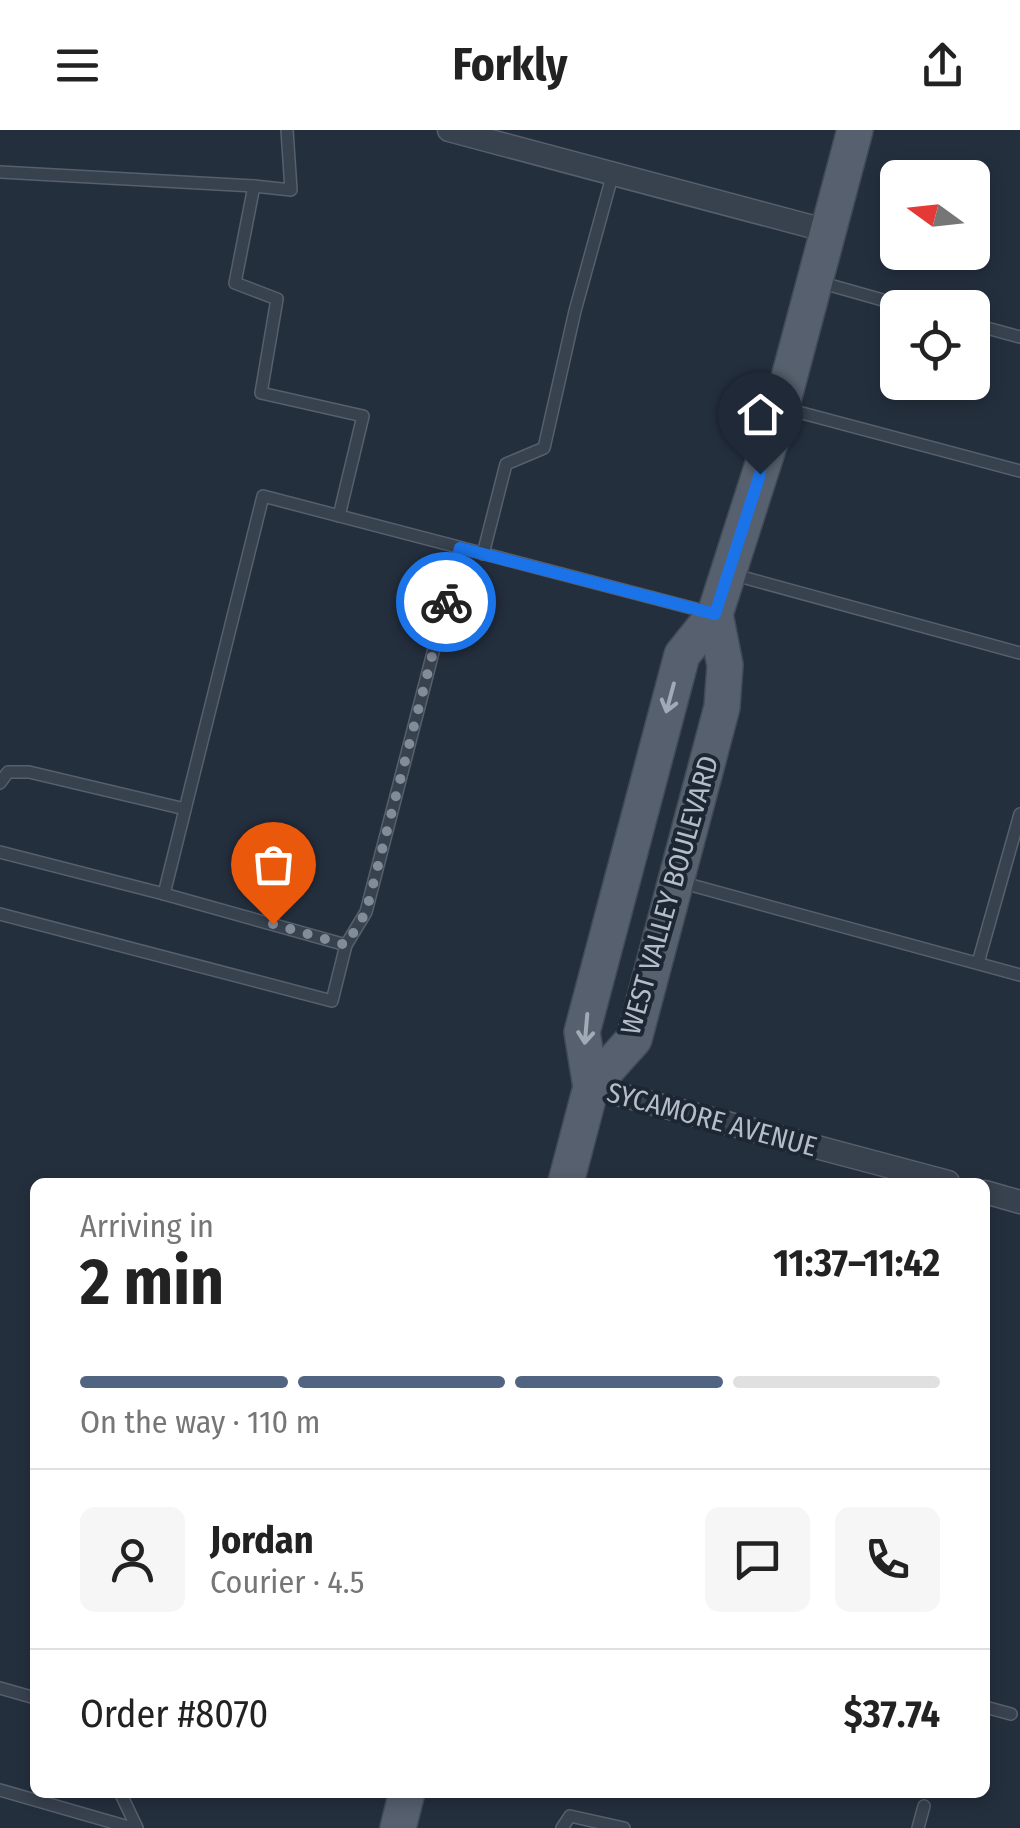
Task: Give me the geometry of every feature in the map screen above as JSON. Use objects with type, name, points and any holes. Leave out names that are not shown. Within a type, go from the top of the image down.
[{"type":"main road","name":"WEST VALLEY BOULEVARD","points":[[592,1087],[582,1032],[682,655],[715,614],[781,408],[854,130]]},
{"type":"main road","name":"WEST VALLEY BOULEVARD","points":[[592,1087],[634,1039],[722,707],[726,665],[715,614]]},
{"type":"main road","points":[[567,1178],[592,1087]]},
{"type":"main road","points":[[398,1828],[406,1798]]},
{"type":"street","points":[[449,130],[828,231]]},
{"type":"street","name":"SYCAMORE AVENUE","points":[[592,1087],[933,1178]]},
{"type":"street","points":[[990,1193],[1020,1202]]},
{"type":"lane","points":[[0,172],[291,190],[287,130]]},
{"type":"lane","points":[[483,554],[506,464],[544,448],[575,311],[613,174]]},
{"type":"lane","points":[[254,186],[235,284],[278,299],[261,393],[363,416],[339,516]]},
{"type":"lane","points":[[815,281],[880,299]]},
{"type":"lane","points":[[990,329],[1020,338]]},
{"type":"lane","points":[[781,408],[1020,470]]},
{"type":"lane","points":[[164,894],[264,496],[715,614]]},
{"type":"lane","points":[[0,914],[332,1001],[346,945],[366,912],[460,548]]},
{"type":"lane","points":[[728,573],[1020,652]]},
{"type":"lane","points":[[0,783],[8,772],[29,772],[185,810]]},
{"type":"lane","points":[[978,964],[1020,814]]},
{"type":"lane","points":[[0,852],[346,945]]},
{"type":"lane","points":[[676,881],[1020,975]]},
{"type":"lane","points":[[0,1688],[30,1697]]},
{"type":"lane","points":[[990,1708],[1011,1714]]},
{"type":"lane","points":[[0,1790],[134,1828]]},
{"type":"lane","points":[[122,1798],[134,1828]]},
{"type":"lane","points":[[918,1828],[924,1806]]},
{"type":"lane","points":[[562,1828],[570,1816],[624,1828]]},
{"type":"way so far","points":[[273,924],[346,945],[366,912],[446,602]]},
{"type":"route","points":[[446,602],[460,548],[715,614],[760,474]]}]
